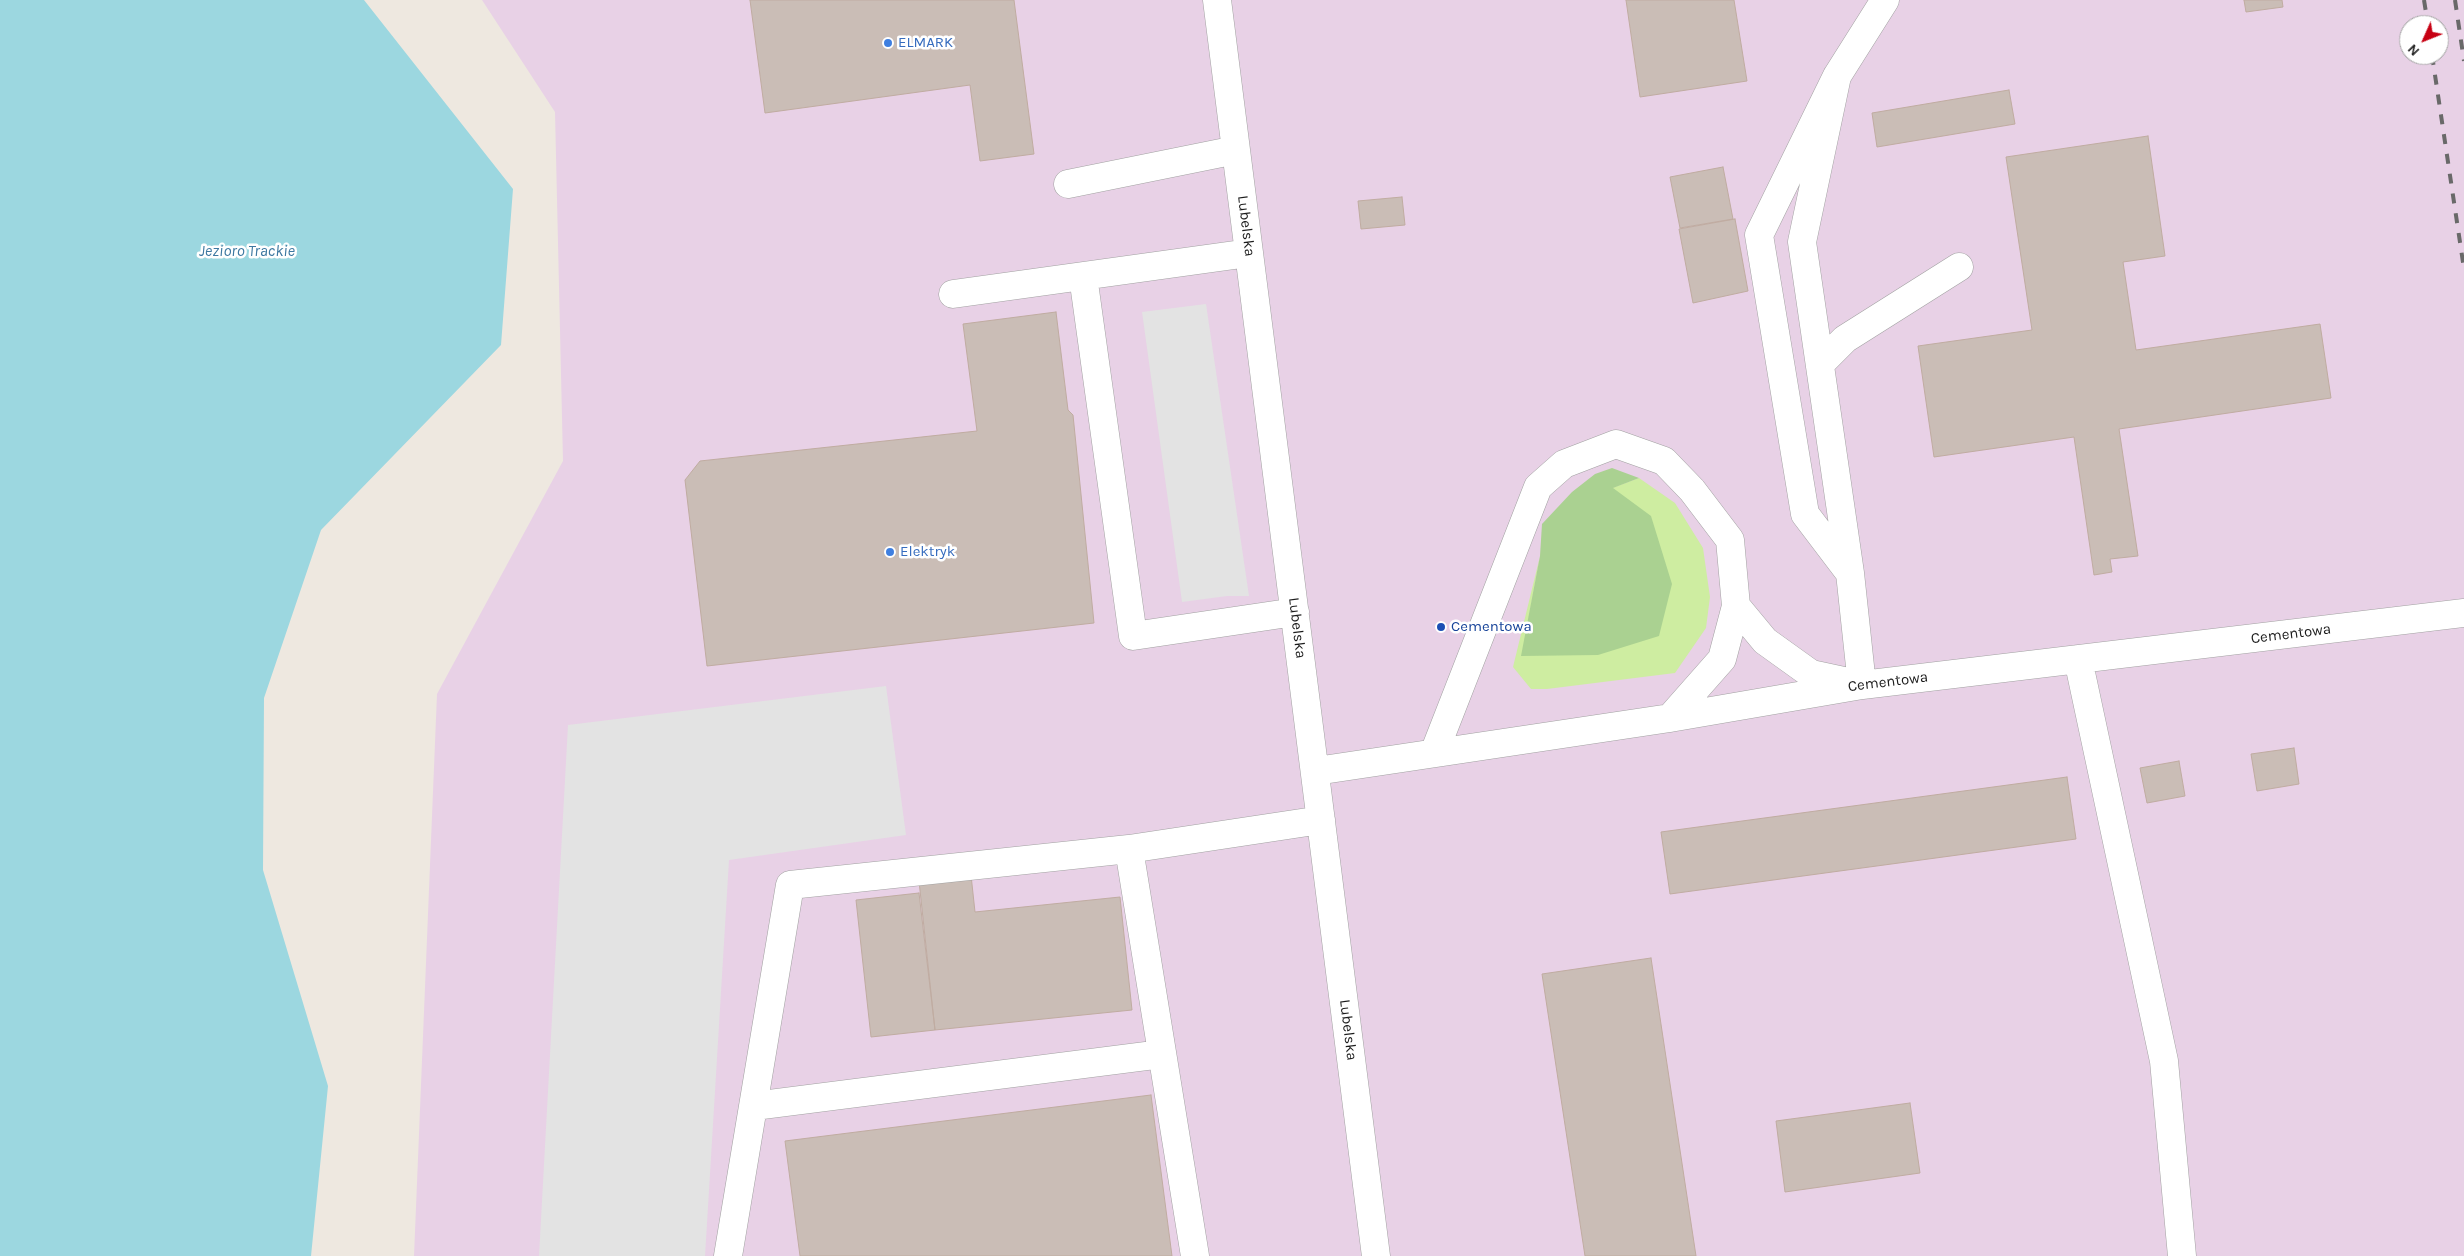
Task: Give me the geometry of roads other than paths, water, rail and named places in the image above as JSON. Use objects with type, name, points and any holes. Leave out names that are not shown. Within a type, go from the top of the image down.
[{"type":"street","name":"Lubelska","points":[[1217,0],[1376,1256]]},
{"type":"street","points":[[1850,573],[1805,514],[1759,235],[1837,76],[1885,0]]},
{"type":"street","points":[[1736,606],[1765,641],[1812,674],[1862,685],[1850,573],[1802,242],[1837,76]]},
{"type":"street","points":[[1068,184],[1236,150]]},
{"type":"street","points":[[953,294],[1249,253]]},
{"type":"street","points":[[1820,364],[1844,339],[1958,267]]},
{"type":"street","points":[[1082,276],[1133,636],[1295,612]]},
{"type":"street","points":[[1434,753],[1538,487],[1564,464],[1616,444],[1664,460],[1692,490],[1730,540],[1736,606],[1722,659],[1670,718]]},
{"type":"street","name":"Cementowa","points":[[1316,771],[1670,718],[1862,685],[2464,613]]},
{"type":"street","points":[[2078,659],[2164,1061],[2182,1256]]},
{"type":"street","points":[[728,1256],[790,885],[1129,849],[1322,820]]},
{"type":"street","points":[[1129,849],[1195,1256]]},
{"type":"street","points":[[754,1106],[1162,1054]]},
{"type":"water","name":"Jezioro Trackie","points":[[0,0],[364,0],[513,189],[501,345],[321,530],[264,698],[263,870],[328,1086],[311,1256],[0,1256]]},
{"type":"railway","points":[[2424,0],[2426,15]]},
{"type":"railway","points":[[2455,0],[2464,61]]},
{"type":"railway","points":[[2433,65],[2464,269]]},
{"type":"place","name":"ELMARK","points":[[888,43]]},
{"type":"place","name":"Elektryk","points":[[890,552]]},
{"type":"place","name":"Cementowa","points":[[1441,627]]}]
